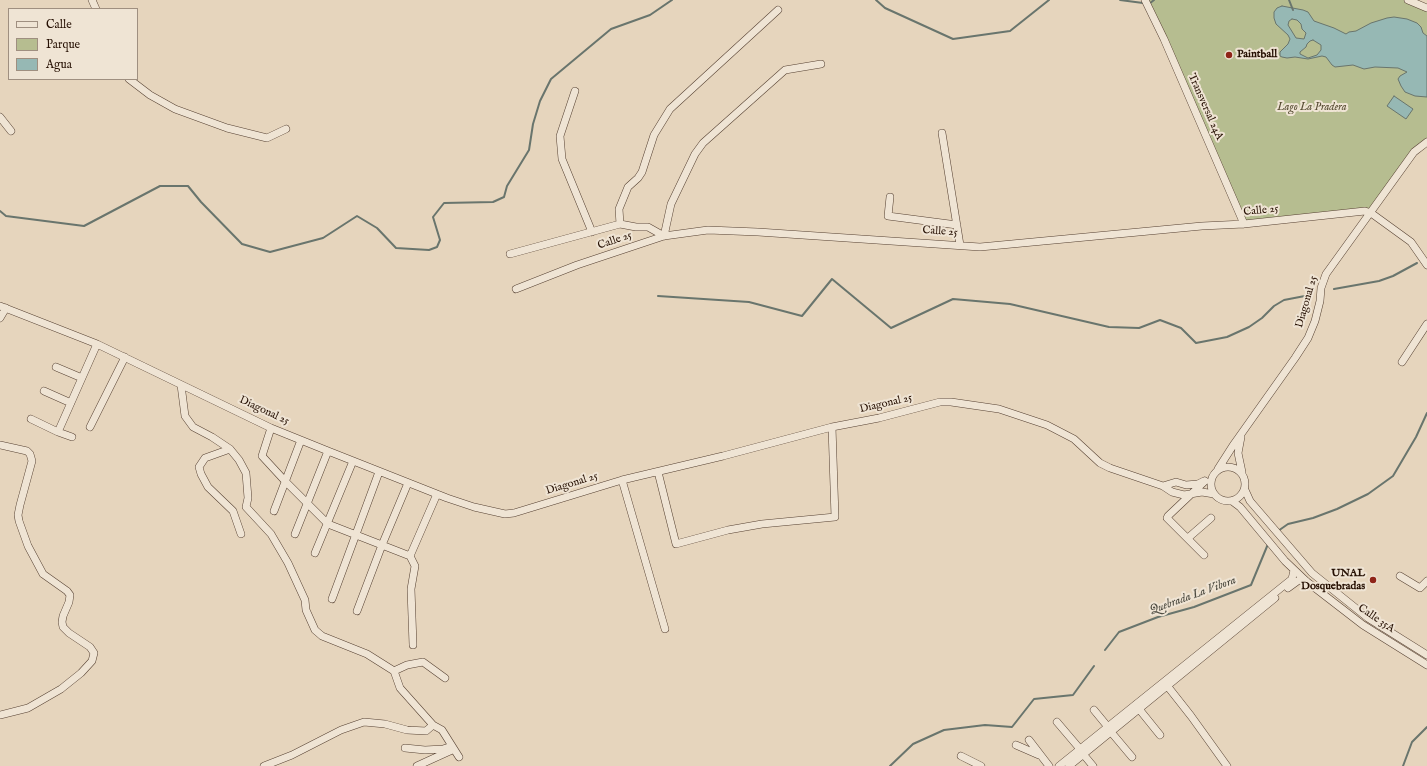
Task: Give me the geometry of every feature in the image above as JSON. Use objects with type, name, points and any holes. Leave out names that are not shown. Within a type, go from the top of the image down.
[{"type":"street","name":"Transversal 24A","points":[[1145,0],[1164,39],[1244,224]]},
{"type":"street","points":[[1408,0],[1426,7]]},
{"type":"street","points":[[620,224],[619,209],[628,187],[642,172],[654,135],[670,109],[778,10]]},
{"type":"street","points":[[510,254],[620,224],[636,227],[648,227],[664,236],[671,204],[695,154],[703,143],[785,70],[821,64]]},
{"type":"street","points":[[130,80],[174,109],[226,128],[267,138],[286,129]]},
{"type":"street","points":[[575,91],[560,136],[562,159],[592,232]]},
{"type":"street","points":[[0,117],[10,131]]},
{"type":"street","points":[[942,133],[960,245]]},
{"type":"street","name":"Diagonal 25","points":[[1163,486],[1176,482],[1186,485],[1198,484],[1205,481],[1216,471],[1308,338],[1315,321],[1320,301],[1320,292],[1326,274],[1414,152],[1427,142]]},
{"type":"street","points":[[890,197],[888,216],[957,225]]},
{"type":"street","name":"Calle 25","points":[[516,289],[577,265],[664,236],[716,230],[980,247],[1202,226],[1244,224],[1365,211],[1371,213]]},
{"type":"street","points":[[1371,213],[1411,242],[1427,265]]},
{"type":"street","points":[[0,318],[3,307]]},
{"type":"street","name":"Diagonal 25","points":[[3,307],[97,344],[271,428],[437,494],[474,507],[505,514],[514,513],[622,480],[832,427],[879,418],[940,402],[951,402],[999,409],[1047,425],[1074,439],[1100,463],[1110,468],[1163,486],[1172,492],[1184,495],[1202,492],[1214,494]]},
{"type":"street","points":[[1402,362],[1427,324]]},
{"type":"street","points":[[58,432],[97,344]]},
{"type":"street","points":[[90,427],[125,357]]},
{"type":"street","points":[[56,367],[82,378]]},
{"type":"street","points":[[181,385],[185,416],[193,427],[212,436],[230,449],[239,460],[246,473],[248,498],[246,507]]},
{"type":"street","points":[[44,392],[71,403]]},
{"type":"street","points":[[30,419],[72,437]]},
{"type":"street","points":[[658,472],[676,544],[728,530],[762,524],[835,517],[832,427]]},
{"type":"street","points":[[271,428],[262,456],[328,524],[410,556],[415,566],[411,589],[413,645]]},
{"type":"street","name":"Diagonal 25","points":[[1241,434],[1238,453],[1242,472]]},
{"type":"street","points":[[274,511],[301,440]]},
{"type":"street","points":[[0,445],[27,451],[30,454],[32,461],[20,505],[18,515],[19,521],[28,546],[43,574],[67,592],[70,596],[63,616],[63,627],[69,633],[90,647],[94,653],[92,661],[81,673],[61,689],[28,708],[0,715]]},
{"type":"street","points":[[230,449],[205,458],[199,467],[208,487],[233,511],[241,534]]},
{"type":"street","points":[[295,534],[328,451]]},
{"type":"street","points":[[315,553],[353,461]]},
{"type":"street","points":[[1223,467],[1233,467],[1242,472],[1246,481],[1242,495],[1232,501],[1222,500],[1214,494],[1211,483],[1216,471],[1223,467]]},
{"type":"street","points":[[332,599],[380,472]]},
{"type":"street","points":[[622,480],[665,629]]},
{"type":"street","points":[[1204,555],[1167,518],[1205,481]]},
{"type":"street","points":[[357,611],[382,545],[408,483]]},
{"type":"street","name":"Calle 35A","points":[[1244,490],[1250,501],[1294,554],[1322,582],[1368,618],[1427,655]]},
{"type":"street","points":[[410,556],[437,494]]},
{"type":"street","name":"Calle 35A","points":[[1232,501],[1240,507],[1285,561],[1306,581],[1363,625],[1427,665]]},
{"type":"street","points":[[233,511],[246,507]]},
{"type":"street","points":[[246,507],[270,534],[288,563],[305,600],[306,610],[316,630],[322,636],[367,654],[394,671],[400,688],[433,725],[442,730],[459,757]]},
{"type":"street","points":[[1188,538],[1211,518]]},
{"type":"street","points":[[1109,729],[1139,709],[1166,684],[1292,579],[1294,570]]},
{"type":"street","points":[[1400,576],[1420,588],[1427,580]]},
{"type":"street","points":[[1059,766],[1081,752],[1295,582],[1299,580],[1306,581]]},
{"type":"street","points":[[394,671],[407,664],[423,662],[445,678]]},
{"type":"street","points":[[1166,684],[1227,766]]},
{"type":"street","points":[[1139,709],[1160,735]]},
{"type":"street","points":[[1094,710],[1132,757]]},
{"type":"street","points":[[264,766],[292,755],[341,730],[364,722],[385,724],[407,730],[420,731],[426,731],[433,725]]},
{"type":"street","points":[[1057,722],[1092,766]]},
{"type":"street","points":[[1029,740],[1049,766]]},
{"type":"street","points":[[1016,745],[1041,756]]},
{"type":"street","points":[[405,748],[425,750],[453,747]]},
{"type":"street","points":[[417,766],[453,747]]},
{"type":"street","points":[[1069,766],[1081,752]]},
{"type":"street","points":[[961,756],[981,766]]},
{"type":"green space","name":"Lago La Pradera","points":[[1145,0],[1408,0],[1427,8],[1427,142],[1425,142],[1371,213],[1244,224]]},
{"type":"water","points":[[1282,6],[1303,10],[1308,12],[1314,21],[1346,34],[1387,18],[1394,17],[1407,19],[1417,23],[1421,27],[1423,33],[1427,36],[1427,97],[1415,96],[1405,92],[1398,79],[1407,72],[1398,68],[1375,67],[1364,69],[1353,65],[1335,67],[1326,57],[1322,56],[1308,59],[1295,57],[1287,58],[1280,56],[1280,52],[1288,44],[1290,39],[1288,35],[1276,24],[1274,12],[1277,8]],"holes":[[[1292,19],[1297,20],[1301,24],[1302,29],[1306,33],[1304,39],[1296,38],[1288,25],[1289,21]],[[1313,40],[1321,45],[1321,50],[1317,55],[1308,58],[1300,54],[1307,44]]]},
{"type":"water","points":[[1394,96],[1413,109],[1406,119],[1387,106]]},
{"type":"waterway","points":[[0,211],[6,216],[84,226],[160,186],[188,186],[201,202],[242,244],[270,252],[323,238],[357,216],[377,228],[396,248],[429,250],[437,247],[440,240],[433,217],[444,203],[493,202],[504,197],[507,186],[529,150],[533,124],[540,101],[551,79],[611,29],[650,15],[672,0]]},
{"type":"waterway","points":[[876,0],[885,8],[953,39],[1010,31],[1049,0]]},
{"type":"waterway","points":[[1120,0],[1143,3]]},
{"type":"waterway","points":[[1149,4],[1154,0]]},
{"type":"waterway","points":[[1289,0],[1293,10]]},
{"type":"waterway","points":[[1334,289],[1379,281],[1393,276],[1417,263]]},
{"type":"waterway","points":[[658,296],[749,302],[802,316],[832,279],[891,328],[953,299],[1010,304],[1109,327],[1139,328],[1160,320],[1181,328],[1196,343],[1227,337],[1249,327],[1262,318],[1274,306],[1284,300],[1310,295]]},
{"type":"waterway","name":"Quebrada La Vibora","points":[[1278,531],[1288,524],[1313,518],[1337,509],[1368,494],[1393,476],[1416,437],[1427,413]]},
{"type":"waterway","name":"Quebrada La Vibora","points":[[1105,650],[1119,632],[1158,617],[1194,607],[1251,585],[1268,544]]},
{"type":"waterway","name":"Quebrada La Vibora","points":[[890,766],[913,744],[944,730],[985,725],[1012,727],[1034,699],[1073,695],[1094,666]]},
{"type":"waterway","points":[[1403,766],[1412,742],[1427,727]]},
{"type":"place","name":"Paintball","points":[[1229,55]]},
{"type":"place","name":"UNAL Dosquebradas","points":[[1373,580]]}]
